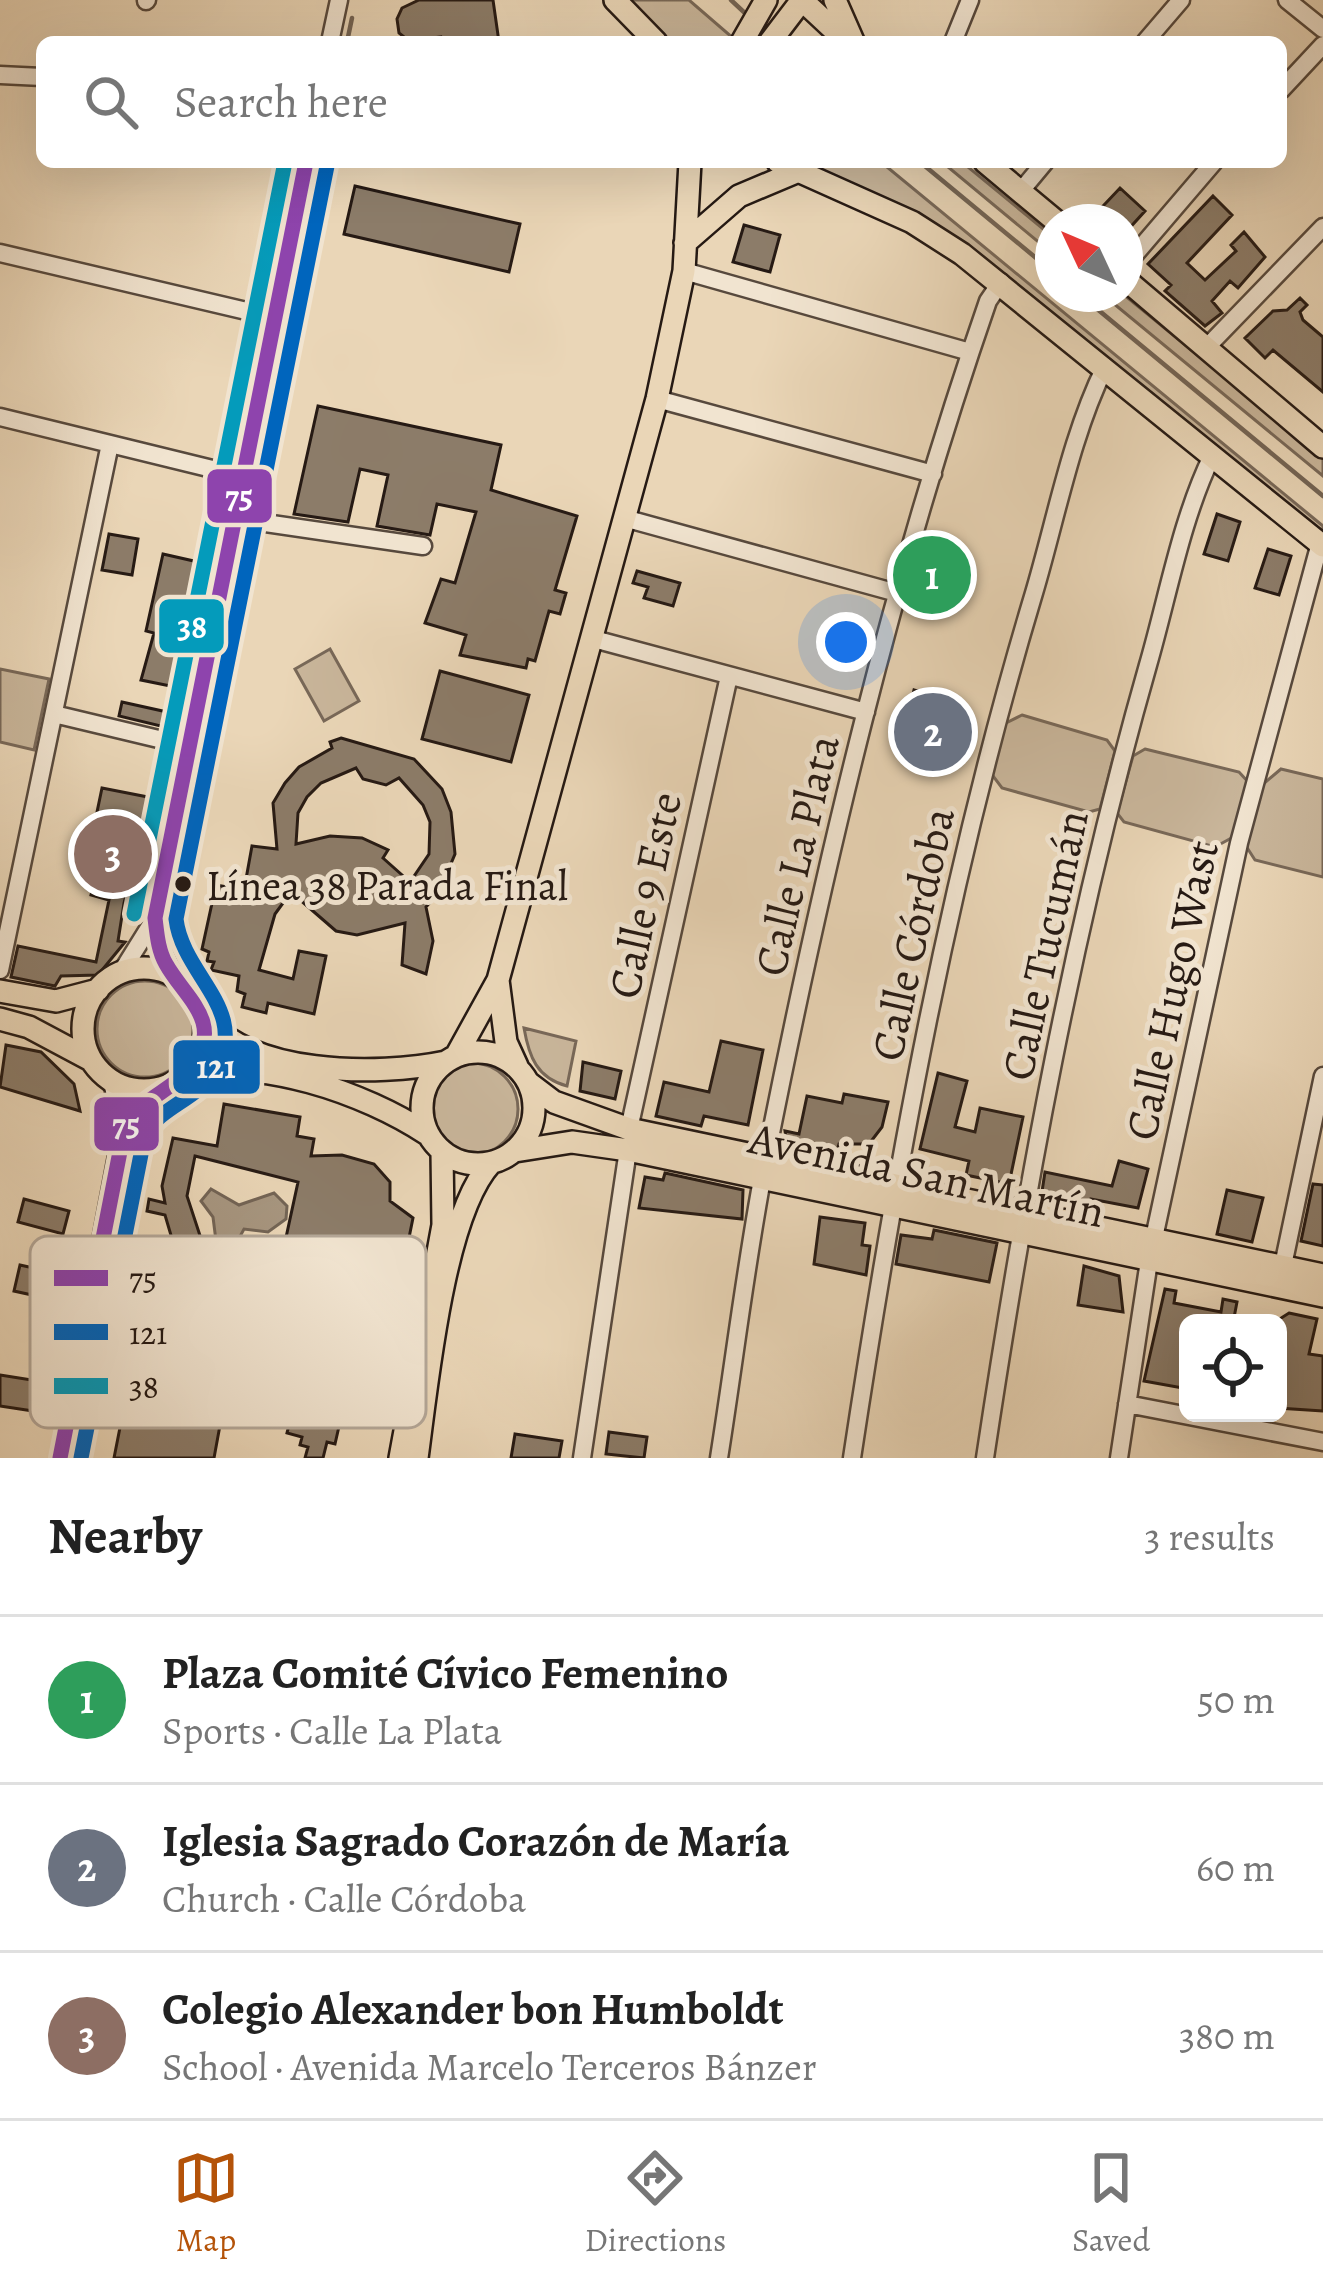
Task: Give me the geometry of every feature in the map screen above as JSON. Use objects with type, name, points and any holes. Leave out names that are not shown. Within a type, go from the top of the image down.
[{"type":"main road","points":[[615,0],[650,36]]},
{"type":"main road","points":[[745,36],[766,0]]},
{"type":"main road","points":[[775,36],[802,0],[843,36]]},
{"type":"main road","points":[[835,0],[848,36]]},
{"type":"main road","points":[[427,1133],[422,1102],[426,1087],[451,1059],[498,980],[657,399],[684,271],[691,168]]},
{"type":"main road","points":[[685,243],[739,196],[785,168]]},
{"type":"main road","points":[[789,168],[912,222],[1001,282],[1321,544]]},
{"type":"main road","points":[[992,168],[1035,204]]},
{"type":"main road","points":[[1143,294],[1323,447]]},
{"type":"main road","points":[[0,991],[56,1001],[98,989],[122,971],[151,968],[174,976],[219,1034],[267,1054],[378,1074],[489,1053],[524,1076]]},
{"type":"main road","points":[[0,1019],[28,1027],[89,1059],[112,1081],[151,1090],[182,1076],[227,1070],[351,1093],[427,1133],[442,1152],[474,1165],[491,1163],[515,1151],[533,1120],[524,1076],[506,1042],[498,980]]},
{"type":"main road","points":[[89,1059],[85,1014],[98,989]]},
{"type":"main road","points":[[182,1076],[202,1047],[202,1012]]},
{"type":"main road","name":"Avenida San Martín","points":[[524,1076],[554,1102],[628,1140]]},
{"type":"main road","name":"Avenida San Martín","points":[[515,1151],[628,1140],[1280,1277],[1323,1296]]},
{"type":"main road","points":[[426,1318],[443,1226],[442,1152]]},
{"type":"main road","points":[[426,1408],[458,1229],[476,1180],[491,1163]]},
{"type":"main road","name":"Avenida San Martín","points":[[1280,1277],[1323,1276]]},
{"type":"main road","points":[[400,1458],[406,1428]]},
{"type":"main road","points":[[417,1458],[422,1428]]},
{"type":"street","points":[[331,36],[339,0]]},
{"type":"street","points":[[955,36],[970,0]]},
{"type":"street","points":[[1150,36],[1180,0]]},
{"type":"street","points":[[1286,0],[1323,29]]},
{"type":"street","points":[[1287,84],[1323,45]]},
{"type":"street","points":[[0,75],[36,77]]},
{"type":"street","points":[[122,971],[155,918],[238,519],[304,168]]},
{"type":"street","points":[[1020,192],[1040,168]]},
{"type":"street","points":[[1143,245],[1209,168]]},
{"type":"street","points":[[1206,348],[1323,227]]},
{"type":"street","points":[[0,253],[276,318]]},
{"type":"street","points":[[684,271],[970,352]]},
{"type":"street","name":"Calle La Plata","points":[[719,1458],[764,1168],[866,712],[970,352],[988,301],[1001,282]]},
{"type":"street","name":"Calle Córdoba","points":[[852,1458],[892,1196],[1002,699],[1105,367]]},
{"type":"street","points":[[657,399],[933,474]]},
{"type":"street","points":[[0,417],[245,477]]},
{"type":"street","points":[[0,970],[110,444]]},
{"type":"street","name":"Calle Tucumán","points":[[985,1458],[1021,1222],[1129,731],[1212,456]]},
{"type":"street","points":[[624,518],[897,593]]},
{"type":"street","points":[[238,519],[423,546]]},
{"type":"street","name":"Calle Hugo Wast","points":[[1119,1458],[1151,1251],[1239,843],[1321,544]]},
{"type":"street","points":[[590,638],[866,712]]},
{"type":"street","name":"Calle 9 Este","points":[[582,1458],[628,1140],[729,676]]},
{"type":"street","points":[[54,714],[192,747]]},
{"type":"street","points":[[155,918],[159,947],[174,976]]},
{"type":"street","points":[[1280,1277],[1323,1076]]},
{"type":"street","points":[[112,1081],[120,1140]]},
{"type":"street","points":[[102,1236],[120,1140],[131,1113],[151,1090]]},
{"type":"street","points":[[1127,1404],[1323,1442]]},
{"type":"street","points":[[60,1458],[66,1428]]},
{"type":"shaded area","points":[[627,0],[689,0],[731,36],[663,36]]},
{"type":"shaded area","points":[[809,168],[888,168],[1035,289],[1033,298],[937,226]]},
{"type":"shaded area","points":[[949,168],[969,168],[1035,222],[1035,239]]},
{"type":"shaded area","points":[[1143,310],[1323,458],[1323,476],[1124,312]]},
{"type":"shaded area","points":[[1050,312],[1063,312],[1323,526],[1323,536]]},
{"type":"shaded area","points":[[330,649],[359,701],[324,721],[295,669]]},
{"type":"shaded area","points":[[0,669],[49,679],[34,750],[0,742]]},
{"type":"shaded area","points":[[1022,715],[1107,740],[1115,751],[1100,809],[1089,812],[1002,788],[990,772],[1002,725]]},
{"type":"shaded area","points":[[1145,749],[1239,772],[1250,784],[1235,836],[1215,847],[1124,822],[1117,813],[1133,756]]},
{"type":"shaded area","points":[[1281,769],[1323,779],[1323,877],[1255,860],[1246,846],[1262,785]]},
{"type":"shaded area","points":[[145,981],[179,995],[193,1029],[179,1063],[145,1077],[111,1063],[97,1029],[111,995]]},
{"type":"shaded area","points":[[524,1028],[576,1041],[567,1086],[548,1078],[536,1065]]},
{"type":"shaded area","points":[[472,1063],[504,1077],[518,1109],[504,1141],[472,1155],[440,1141],[426,1109],[440,1077]]},
{"type":"shaded area","points":[[211,1189],[239,1205],[274,1193],[287,1206],[286,1219],[268,1232],[244,1229],[240,1236],[215,1236],[213,1217],[201,1201]]},
{"type":"building","points":[[419,0],[493,0],[498,36],[403,36],[397,19],[402,8]]},
{"type":"building","points":[[355,186],[520,224],[509,272],[344,234]]},
{"type":"building","points":[[1120,188],[1137,204],[1105,204]]},
{"type":"building","points":[[1213,196],[1232,215],[1187,263],[1205,280],[1236,251],[1231,245],[1244,232],[1265,257],[1238,288],[1230,281],[1212,301],[1222,313],[1205,326],[1165,291],[1171,285],[1148,264]]},
{"type":"building","points":[[744,225],[780,235],[770,272],[733,262]]},
{"type":"building","points":[[1300,298],[1307,305],[1300,312],[1303,320],[1323,337],[1323,392],[1273,350],[1265,358],[1245,338],[1273,311],[1287,310]]},
{"type":"building","points":[[318,406],[501,445],[491,490],[577,516],[555,590],[566,593],[560,614],[549,611],[535,661],[528,659],[526,668],[460,655],[466,635],[425,623],[441,579],[455,583],[476,512],[437,504],[430,535],[377,526],[388,475],[360,469],[348,522],[294,514]]},
{"type":"building","points":[[1217,514],[1240,522],[1228,561],[1204,554]]},
{"type":"building","points":[[109,534],[138,539],[132,575],[102,570]]},
{"type":"building","points":[[1268,549],[1291,556],[1279,595],[1255,588]]},
{"type":"building","points":[[163,554],[198,562],[180,639],[186,640],[180,688],[141,680],[154,633],[146,631]]},
{"type":"building","points":[[637,571],[680,583],[673,606],[644,598],[648,587],[633,583]]},
{"type":"building","points":[[440,671],[529,695],[511,762],[422,739]]},
{"type":"building","points":[[914,690],[950,701],[945,720],[955,723],[937,767],[906,758],[919,715],[908,712]]},
{"type":"building","points":[[122,702],[176,714],[173,729],[119,716]]},
{"type":"building","points":[[341,738],[414,759],[442,789],[451,812],[455,854],[439,892],[426,907],[433,941],[426,974],[402,965],[405,923],[357,935],[336,931],[291,892],[275,914],[259,970],[293,979],[299,951],[326,956],[314,1014],[268,1003],[266,1013],[242,1007],[245,994],[237,991],[239,976],[211,970],[214,962],[207,961],[209,952],[202,949],[216,885],[244,890],[252,846],[277,849],[273,803],[299,767],[332,748],[330,742]],"holes":[[[356,768],[363,779],[386,785],[399,778],[423,805],[430,822],[429,854],[410,882],[383,858],[388,850],[362,838],[330,836],[296,844],[298,813],[321,783]]]},
{"type":"building","points":[[102,788],[158,799],[152,828],[144,826],[124,903],[118,941],[125,942],[98,975],[61,976],[55,986],[11,977],[18,946],[96,962],[109,900],[91,895],[98,868],[86,865]]},
{"type":"building","points":[[721,1041],[763,1050],[748,1125],[704,1116],[701,1126],[656,1116],[664,1082],[709,1092]]},
{"type":"building","points":[[6,1045],[41,1052],[74,1084],[80,1111],[0,1087]]},
{"type":"building","points":[[583,1062],[621,1071],[615,1099],[580,1091]]},
{"type":"building","points":[[938,1073],[967,1081],[955,1127],[975,1132],[980,1108],[1023,1117],[1009,1184],[966,1175],[969,1161],[920,1149]]},
{"type":"building","points":[[844,1094],[888,1102],[882,1127],[869,1144],[839,1144],[836,1154],[787,1144],[785,1131],[799,1134],[807,1096],[842,1103]]},
{"type":"building","points":[[224,1104],[300,1117],[297,1136],[314,1139],[311,1156],[342,1155],[374,1164],[390,1182],[390,1201],[413,1218],[409,1236],[286,1236],[298,1182],[195,1156],[187,1196],[200,1236],[171,1236],[165,1215],[147,1211],[149,1199],[165,1203],[162,1186],[173,1138],[217,1146]]},
{"type":"building","points":[[1119,1161],[1148,1169],[1138,1208],[1091,1199],[1090,1208],[1041,1198],[1045,1172],[1112,1186]]},
{"type":"building","points":[[665,1173],[743,1190],[742,1219],[639,1208],[645,1177],[663,1180]]},
{"type":"building","points":[[1313,1184],[1323,1185],[1323,1246],[1301,1241]]},
{"type":"building","points":[[1227,1190],[1263,1198],[1252,1242],[1217,1234]]},
{"type":"building","points":[[24,1199],[69,1211],[63,1234],[18,1222]]},
{"type":"building","points":[[820,1217],[865,1223],[862,1245],[870,1246],[866,1275],[814,1264]]},
{"type":"building","points":[[934,1230],[997,1243],[989,1282],[896,1264],[901,1235],[932,1239]]},
{"type":"building","points":[[20,1265],[30,1267],[30,1295],[14,1291]]},
{"type":"building","points":[[1084,1266],[1119,1276],[1123,1312],[1078,1305]]},
{"type":"building","points":[[1165,1289],[1176,1291],[1174,1303],[1221,1312],[1223,1299],[1237,1302],[1235,1314],[1179,1314],[1179,1387],[1144,1381]]},
{"type":"building","points":[[1287,1314],[1317,1319],[1309,1354],[1323,1356],[1323,1411],[1287,1409]]},
{"type":"building","points":[[0,1375],[30,1380],[30,1411],[0,1406]]},
{"type":"building","points":[[120,1428],[220,1428],[214,1458],[114,1458]]},
{"type":"building","points":[[288,1428],[339,1428],[335,1444],[327,1442],[323,1458],[305,1458],[308,1447],[300,1445],[302,1437],[287,1433]]},
{"type":"building","points":[[609,1432],[647,1437],[644,1458],[606,1454]]},
{"type":"building","points":[[515,1434],[562,1441],[559,1458],[511,1458]]},
{"type":"waterway","points":[[731,0],[747,15]]},
{"type":"waterway","points":[[348,36],[352,18]]},
{"type":"waterway","points":[[314,204],[323,168]]},
{"type":"waterway","points":[[927,168],[1035,257]]},
{"type":"waterway","points":[[282,365],[309,230]]},
{"type":"waterway","points":[[1101,312],[1323,496]]},
{"type":"waterway","points":[[207,740],[246,539]]},
{"type":"transit line","name":"38","points":[[134,914],[284,168]]},
{"type":"transit line","name":"75","points":[[103,1236],[125,1126],[141,1107],[187,1072],[205,1035],[198,1010],[163,959],[155,918],[305,168]]},
{"type":"transit line","name":"121","points":[[125,1236],[145,1134],[160,1116],[207,1082],[224,1050],[221,1012],[190,959],[176,919],[327,168]]},
{"type":"transit line","name":"75","points":[[60,1458],[66,1428]]},
{"type":"transit line","name":"121","points":[[81,1458],[87,1428]]},
{"type":"place","name":"Plaza Comité Cívico Femenino","points":[[932,575]]},
{"type":"place","name":"Iglesia Sagrado Corazón de María","points":[[933,732]]},
{"type":"place","name":"Colegio Alexander bon Humboldt","points":[[113,854]]},
{"type":"place","name":"Línea 38 Parada Final","points":[[183,884]]}]
